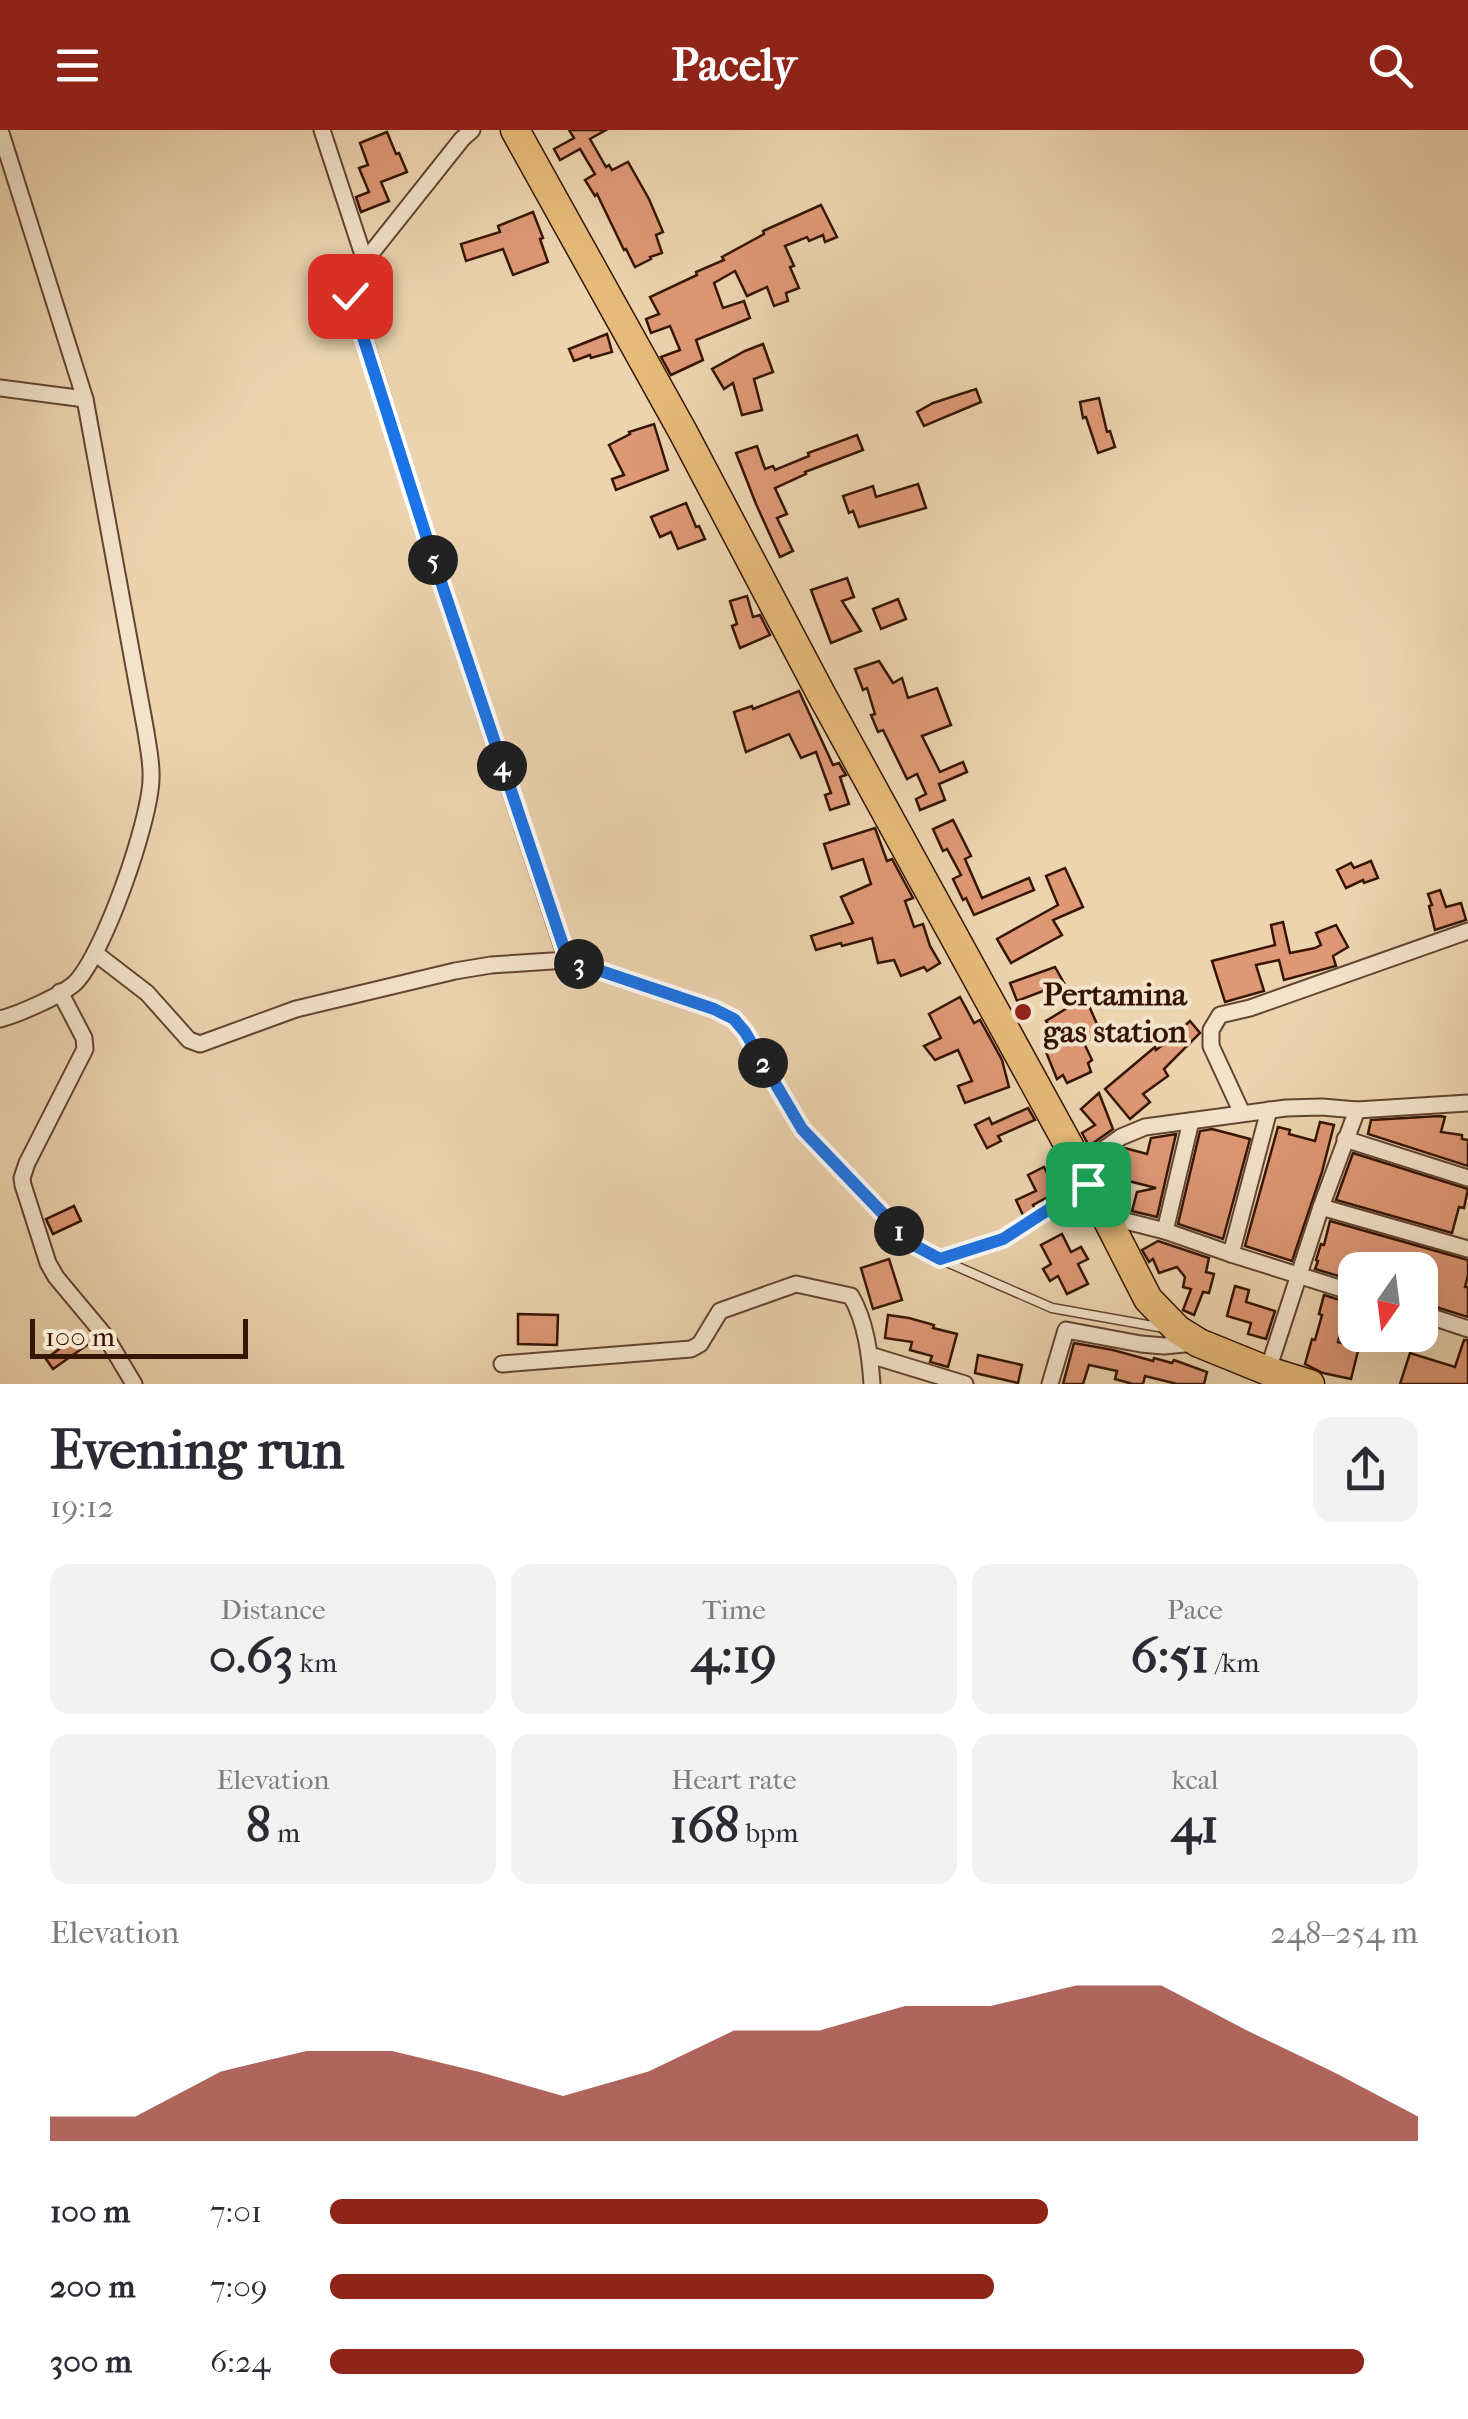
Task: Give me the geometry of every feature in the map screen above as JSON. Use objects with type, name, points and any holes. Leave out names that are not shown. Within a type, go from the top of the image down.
[{"type":"highway","points":[[515,130],[683,432],[1148,1299],[1189,1336],[1266,1378],[1310,1384]]},
{"type":"street","points":[[0,130],[85,400],[146,732],[151,781],[138,841],[95,953],[75,984],[19,1014],[0,1019]]},
{"type":"street","points":[[322,130],[364,261]]},
{"type":"street","points":[[95,953],[140,986],[189,1040],[200,1044],[296,1009],[454,971],[568,960],[350,296],[350,286],[364,261],[472,130]]},
{"type":"street","points":[[0,388],[85,400]]},
{"type":"street","points":[[1242,1113],[1211,1046],[1212,1025],[1220,1014],[1250,1008],[1468,930]]},
{"type":"street","points":[[60,992],[84,1038],[85,1049],[26,1162],[23,1185],[56,1277],[113,1348],[134,1384]]},
{"type":"street","points":[[1084,1175],[1121,1137],[1145,1127],[1269,1110],[1357,1110],[1468,1103]]},
{"type":"street","points":[[1230,1254],[1269,1110]]},
{"type":"street","points":[[1266,1378],[1357,1110]]},
{"type":"street","points":[[1165,1231],[1191,1122]]},
{"type":"street","points":[[1344,1139],[1468,1178]]},
{"type":"street","points":[[1322,1207],[1468,1249]]},
{"type":"street","points":[[1104,1216],[1165,1231],[1338,1287]]},
{"type":"street","points":[[502,1364],[691,1349],[700,1344],[720,1310],[796,1284],[851,1296],[870,1354],[872,1384]]},
{"type":"street","points":[[1438,1319],[1468,1328]]},
{"type":"street","points":[[1050,1384],[1066,1330],[1164,1346],[1189,1336]]},
{"type":"street","points":[[870,1354],[966,1384]]},
{"type":"lane","points":[[568,960],[734,1019],[802,1129],[912,1244],[1052,1308],[1189,1336]]},
{"type":"lane","points":[[940,1259],[1003,1239],[1084,1175]]},
{"type":"building","points":[[569,130],[606,130],[590,139],[606,167],[609,165],[612,170],[628,162],[663,232],[656,235],[662,253],[635,267],[597,194],[585,180],[595,174],[580,149],[560,160],[554,149],[574,138]]},
{"type":"building","points":[[387,132],[407,172],[381,182],[389,201],[361,212],[356,197],[369,192],[359,168],[368,165],[360,143]]},
{"type":"building","points":[[821,205],[837,237],[825,242],[823,235],[809,241],[807,237],[785,246],[799,288],[786,293],[788,301],[774,306],[767,287],[747,296],[735,271],[714,283],[723,308],[744,301],[750,318],[696,340],[703,360],[671,375],[661,357],[680,350],[670,326],[651,333],[646,319],[659,314],[650,297],[724,260],[722,257],[764,234],[763,231]]},
{"type":"building","points":[[533,212],[548,262],[513,275],[503,249],[466,261],[461,244],[500,232],[498,226]]},
{"type":"building","points":[[607,334],[612,352],[574,361],[569,349]]},
{"type":"building","points":[[763,344],[773,372],[754,379],[762,410],[742,415],[733,383],[724,389],[712,369]]},
{"type":"building","points":[[976,389],[981,402],[924,426],[917,412]]},
{"type":"building","points":[[1099,398],[1115,447],[1098,453],[1080,402]]},
{"type":"building","points":[[654,424],[668,470],[616,490],[612,479],[624,475],[609,445],[629,432]]},
{"type":"building","points":[[857,435],[863,450],[775,488],[787,514],[777,518],[793,551],[780,557],[736,453],[757,446],[765,469],[773,466],[775,470]]},
{"type":"building","points":[[918,484],[926,508],[859,527],[843,496],[873,486],[876,497]]},
{"type":"building","points":[[686,503],[705,539],[678,549],[671,532],[660,537],[651,517]]},
{"type":"building","points":[[847,578],[854,597],[842,601],[861,631],[831,643],[811,590]]},
{"type":"building","points":[[747,596],[753,617],[760,615],[770,635],[740,648],[732,626],[737,624],[730,601]]},
{"type":"building","points":[[898,599],[906,619],[881,629],[873,609]]},
{"type":"building","points":[[879,661],[893,683],[902,678],[908,698],[937,688],[951,725],[922,736],[940,772],[963,762],[967,772],[939,784],[945,800],[920,810],[916,799],[926,794],[917,774],[907,779],[883,730],[878,732],[867,688],[863,690],[855,669]]},
{"type":"building","points":[[799,691],[833,765],[839,763],[846,775],[840,777],[849,804],[830,810],[825,795],[831,793],[816,752],[801,758],[789,734],[746,752],[734,712]]},
{"type":"building","points":[[953,820],[971,856],[965,859],[982,898],[1029,878],[1034,890],[974,915],[953,879],[961,875],[933,829]]},
{"type":"building","points":[[875,828],[887,861],[892,859],[913,898],[905,901],[914,927],[923,924],[940,963],[927,971],[924,967],[901,976],[894,960],[878,963],[872,938],[816,950],[811,936],[853,923],[841,897],[871,884],[863,859],[832,869],[824,844]]},
{"type":"building","points":[[1371,861],[1378,878],[1346,888],[1337,870],[1351,863],[1354,868]]},
{"type":"building","points":[[1065,868],[1083,907],[1053,920],[1062,935],[1011,963],[997,939],[1058,905],[1046,876]]},
{"type":"building","points":[[1440,890],[1446,907],[1461,903],[1466,920],[1435,930],[1428,894]]},
{"type":"building","points":[[1283,922],[1290,953],[1321,945],[1316,933],[1336,925],[1348,947],[1333,956],[1336,966],[1284,980],[1279,960],[1256,965],[1264,991],[1225,1002],[1212,961],[1275,945],[1271,925]]},
{"type":"building","points":[[1055,967],[1064,983],[1017,1001],[1010,983]]},
{"type":"building","points":[[960,997],[974,1023],[980,1020],[1002,1060],[1009,1087],[965,1103],[958,1086],[972,1081],[958,1050],[935,1060],[924,1046],[941,1038],[929,1014]]},
{"type":"building","points":[[1085,997],[1101,1033],[1084,1043],[1092,1060],[1088,1063],[1091,1072],[1067,1083],[1063,1075],[1057,1079],[1044,1047],[1059,1040],[1046,1021]]},
{"type":"building","points":[[1190,1021],[1200,1033],[1164,1069],[1168,1076],[1143,1094],[1150,1102],[1130,1119],[1105,1089]]},
{"type":"building","points":[[1099,1093],[1113,1129],[1089,1146],[1082,1133],[1095,1125],[1081,1109]]},
{"type":"building","points":[[1028,1108],[1035,1120],[998,1136],[1001,1141],[987,1148],[975,1125],[989,1118],[992,1124]]},
{"type":"building","points":[[1445,1117],[1441,1132],[1462,1135],[1462,1139],[1468,1140],[1468,1166],[1368,1134],[1371,1120]]},
{"type":"building","points":[[1320,1122],[1334,1125],[1292,1261],[1245,1246],[1278,1127],[1315,1141]]},
{"type":"building","points":[[1212,1129],[1250,1139],[1223,1239],[1178,1224],[1200,1131]]},
{"type":"building","points":[[1176,1134],[1157,1217],[1132,1211],[1137,1192],[1156,1188],[1109,1176],[1114,1156],[1125,1148],[1147,1154],[1151,1138]]},
{"type":"building","points":[[1353,1153],[1468,1189],[1452,1233],[1336,1200]]},
{"type":"building","points":[[1044,1167],[1049,1177],[1062,1170],[1070,1185],[1033,1205],[1035,1209],[1023,1215],[1016,1200],[1036,1191],[1028,1175]]},
{"type":"building","points":[[74,1206],[81,1221],[53,1234],[46,1219]]},
{"type":"building","points":[[1330,1221],[1468,1260],[1468,1317],[1438,1308],[1438,1252],[1338,1252],[1338,1276],[1315,1269],[1321,1244],[1324,1245]]},
{"type":"building","points":[[1062,1234],[1071,1252],[1081,1247],[1088,1259],[1078,1264],[1088,1284],[1067,1294],[1058,1276],[1050,1281],[1043,1269],[1051,1264],[1041,1245]]},
{"type":"building","points":[[1158,1241],[1209,1258],[1206,1272],[1214,1274],[1209,1293],[1203,1292],[1194,1315],[1183,1310],[1191,1289],[1183,1287],[1185,1277],[1177,1267],[1159,1273],[1153,1259],[1149,1262],[1142,1250]]},
{"type":"building","points":[[889,1259],[902,1300],[873,1309],[861,1268]]},
{"type":"building","points":[[1235,1286],[1249,1290],[1246,1302],[1275,1311],[1266,1339],[1248,1334],[1251,1323],[1227,1316]]},
{"type":"building","points":[[1324,1295],[1338,1299],[1338,1352],[1358,1352],[1351,1379],[1305,1364],[1322,1315],[1319,1314]]},
{"type":"building","points":[[518,1314],[558,1315],[557,1345],[518,1344]]},
{"type":"building","points":[[888,1315],[957,1334],[948,1367],[930,1362],[932,1356],[910,1350],[912,1342],[885,1338]]},
{"type":"building","points":[[76,1332],[87,1345],[53,1369],[46,1359]]},
{"type":"building","points":[[1464,1340],[1468,1340],[1468,1384],[1400,1384],[1410,1353],[1455,1367]]},
{"type":"building","points":[[1074,1343],[1153,1361],[1174,1360],[1207,1372],[1204,1384],[1177,1384],[1145,1376],[1143,1384],[1133,1384],[1115,1379],[1117,1371],[1089,1365],[1083,1384],[1063,1384]]},
{"type":"building","points":[[978,1355],[1022,1365],[1018,1383],[975,1373]]},
{"type":"place","name":"Pertamina gas station","points":[[1023,1012]]},
{"type":"route","points":[[350,296],[568,960],[734,1019],[802,1129],[919,1250],[940,1259],[1003,1239],[1088,1184]]}]
